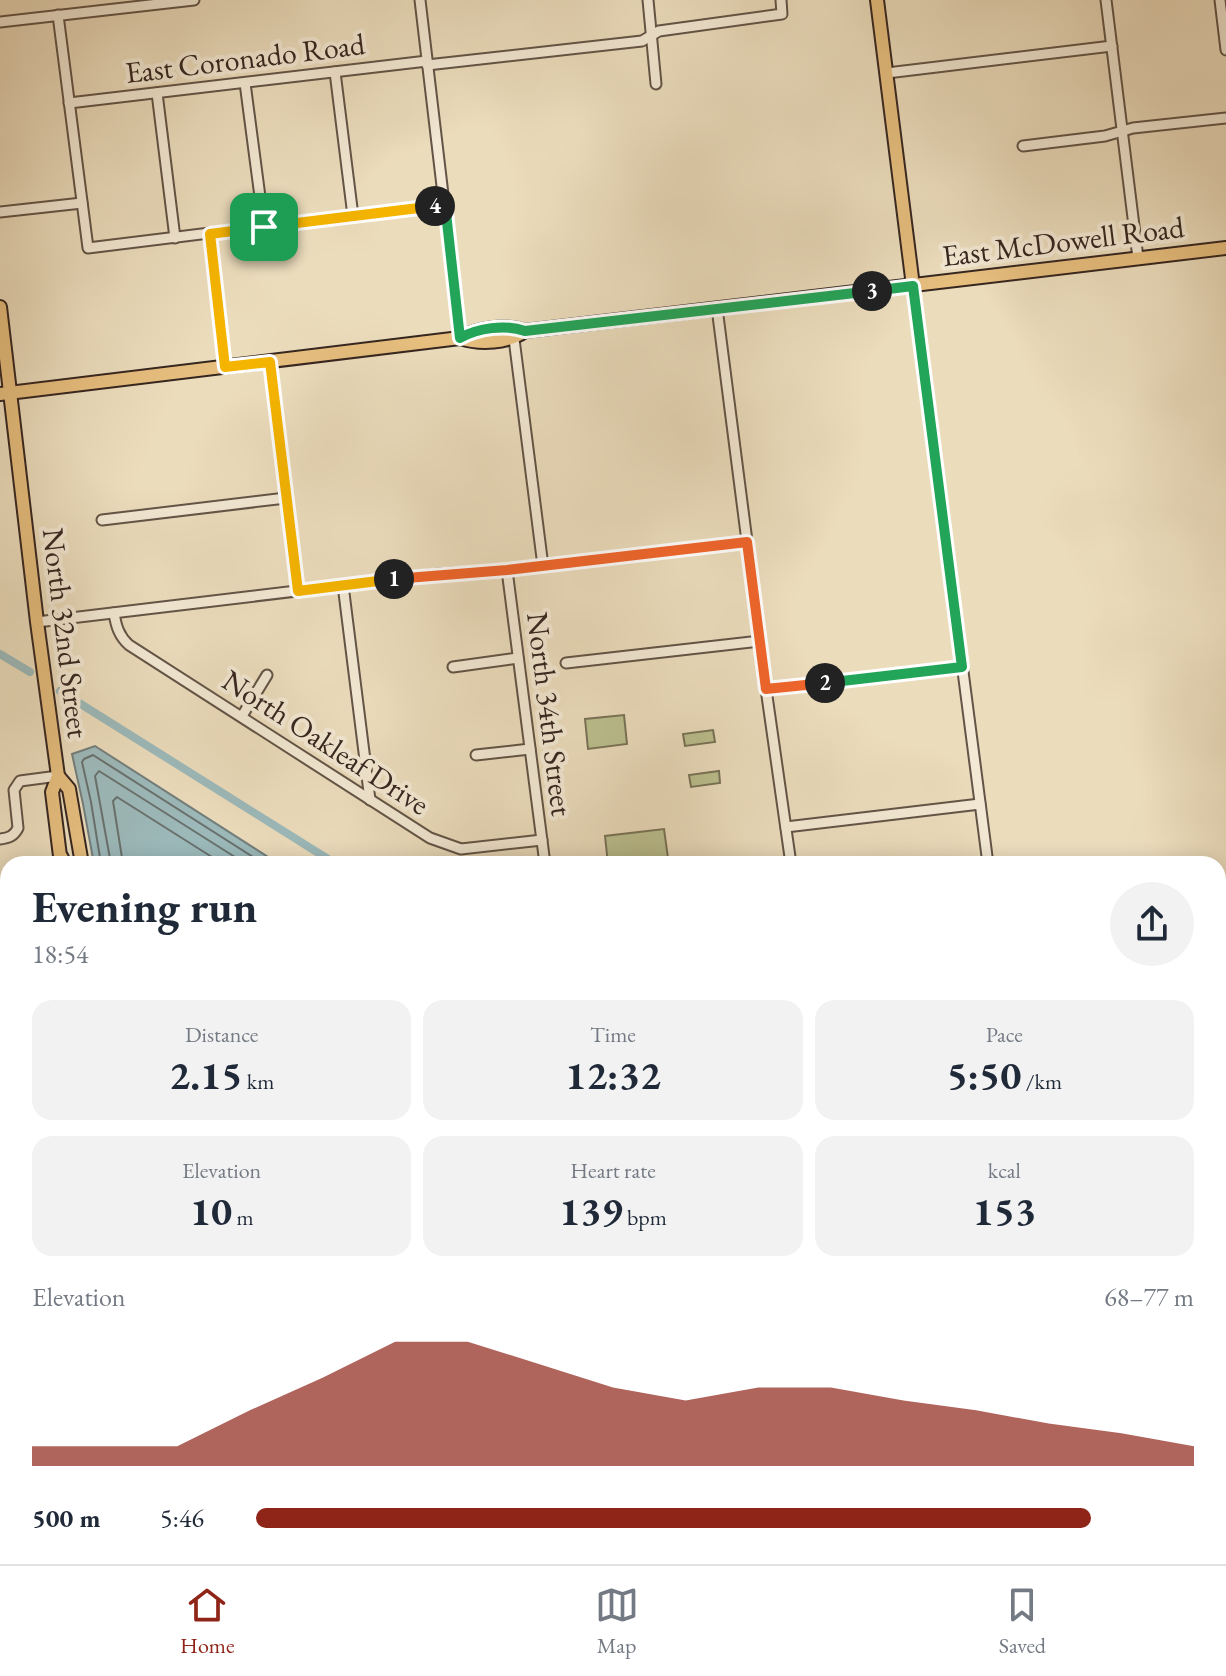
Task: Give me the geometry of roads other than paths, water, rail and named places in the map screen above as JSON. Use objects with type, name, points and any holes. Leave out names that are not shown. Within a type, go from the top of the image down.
[{"type":"main road","points":[[877,0],[913,286]]},
{"type":"main road","name":"East McDowell Road","points":[[5,394],[460,338],[474,343],[517,332],[1226,248]]},
{"type":"main road","name":"North 32nd Street","points":[[0,307],[5,394],[58,776],[52,792],[59,856]]},
{"type":"main road","name":"North 32nd Street","points":[[58,776],[69,789],[81,856]]},
{"type":"street","points":[[0,22],[194,0]]},
{"type":"street","points":[[420,0],[460,338]]},
{"type":"street","points":[[648,0],[656,84]]},
{"type":"street","name":"East Coronado Road","points":[[69,103],[642,41],[659,31],[782,14],[781,0]]},
{"type":"street","points":[[1106,0],[1138,258]]},
{"type":"street","points":[[1220,0],[1226,50]]},
{"type":"street","points":[[58,15],[88,248],[445,204]]},
{"type":"street","points":[[887,73],[1112,46]]},
{"type":"street","points":[[335,72],[353,216]]},
{"type":"street","points":[[245,83],[264,227]]},
{"type":"street","points":[[157,93],[175,238]]},
{"type":"street","points":[[1023,146],[1105,136],[1133,128],[1226,118]]},
{"type":"street","points":[[0,212],[82,203]]},
{"type":"street","points":[[210,234],[225,367]]},
{"type":"street","points":[[913,286],[987,856]]},
{"type":"street","points":[[717,308],[790,856]]},
{"type":"street","points":[[517,332],[543,566]]},
{"type":"street","points":[[270,362],[298,591]]},
{"type":"street","points":[[102,520],[286,498]]},
{"type":"street","points":[[37,622],[439,574],[507,570],[747,542]]},
{"type":"street","name":"North 34th Street","points":[[507,570],[544,856]]},
{"type":"street","points":[[343,585],[370,800]]},
{"type":"street","name":"North Oakleaf Drive","points":[[114,613],[117,627],[129,645],[430,838],[461,849],[542,840]]},
{"type":"street","points":[[566,663],[760,641]]},
{"type":"street","points":[[453,667],[518,658]]},
{"type":"street","points":[[766,689],[962,667]]},
{"type":"street","points":[[242,716],[267,675]]},
{"type":"street","points":[[476,755],[530,749]]},
{"type":"street","points":[[0,839],[9,838],[18,828],[14,790],[20,781],[58,776]]},
{"type":"street","points":[[786,827],[980,804]]},
{"type":"water","points":[[95,746],[267,856],[93,856],[72,754]]},
{"type":"waterway","points":[[0,654],[30,672]]},
{"type":"waterway","points":[[60,691],[323,856]]}]
